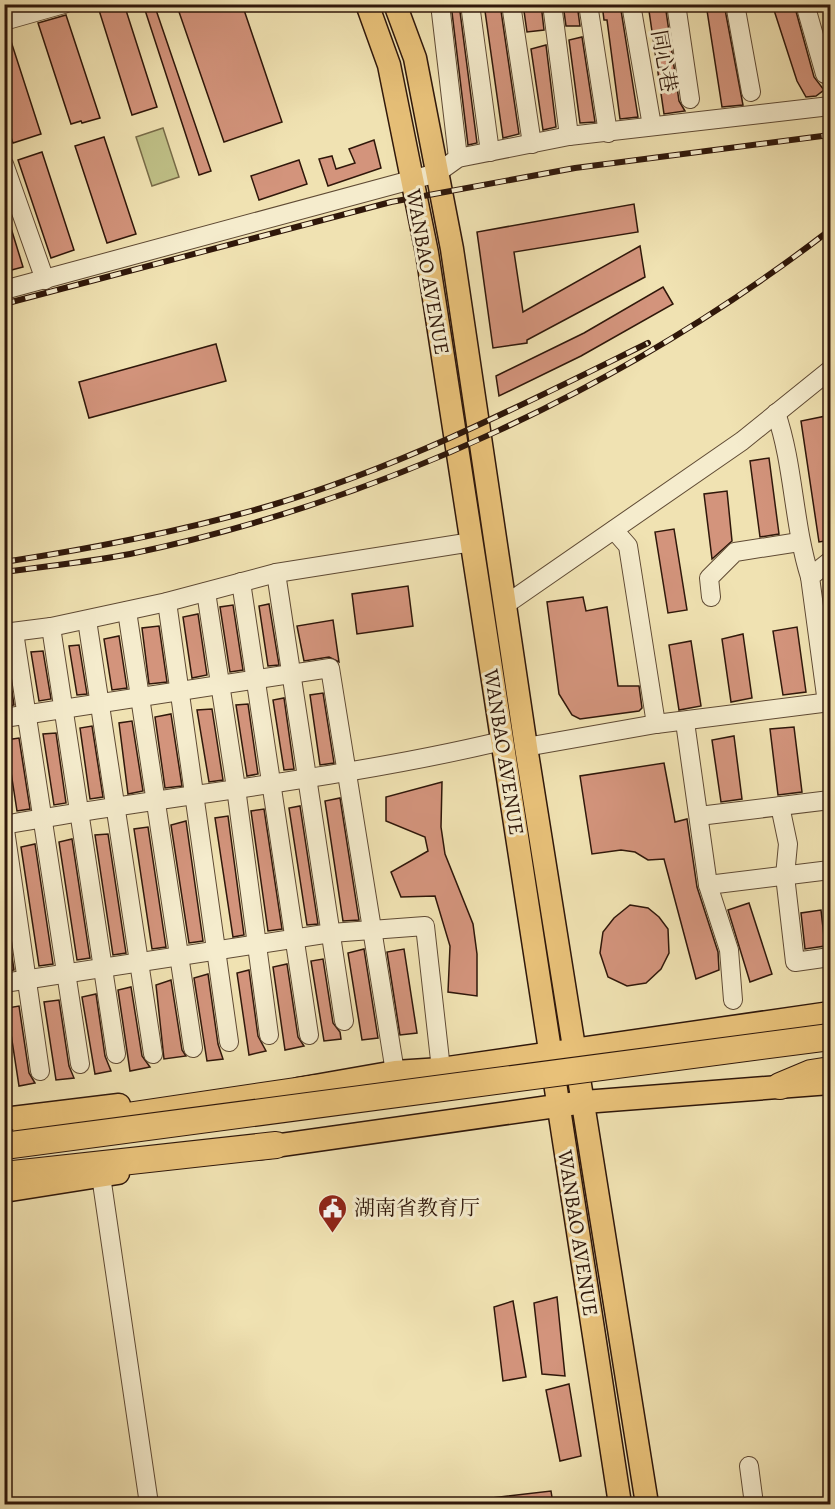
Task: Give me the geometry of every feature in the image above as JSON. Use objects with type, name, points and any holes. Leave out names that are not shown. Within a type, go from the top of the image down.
[{"type":"highway","points":[[4,1146],[831,1037]]},
{"type":"highway","points":[[4,1162],[831,1053]]},
{"type":"highway","points":[[780,1086],[811,1073],[831,1070]]},
{"type":"highway","points":[[4,1134],[316,1088]]},
{"type":"highway","points":[[4,1175],[276,1145]]},
{"type":"main road","name":"WANBAO AVENUE","points":[[367,4],[389,65],[427,253],[620,1504]]},
{"type":"main road","name":"WANBAO AVENUE","points":[[395,4],[415,58],[452,249],[526,747],[646,1504]]},
{"type":"main road","points":[[4,1119],[207,1095],[316,1088],[395,1072],[441,1069],[831,1013]]},
{"type":"main road","points":[[4,1191],[276,1145],[558,1105],[831,1083]]},
{"type":"street","points":[[4,21],[64,4]]},
{"type":"street","points":[[440,4],[458,158]]},
{"type":"street","points":[[470,4],[490,152]]},
{"type":"street","points":[[511,4],[532,144]]},
{"type":"street","points":[[552,4],[569,136]]},
{"type":"street","points":[[588,4],[608,134]]},
{"type":"street","name":"同心巷","points":[[631,4],[652,126]]},
{"type":"street","points":[[676,4],[690,99]]},
{"type":"street","points":[[735,4],[751,92]]},
{"type":"street","points":[[805,4],[825,74]]},
{"type":"street","points":[[4,290],[437,173],[458,158],[569,136],[608,134],[652,126],[831,106]]},
{"type":"street","points":[[4,164],[45,280]]},
{"type":"street","points":[[505,605],[742,441],[831,370]]},
{"type":"street","points":[[526,747],[656,724],[829,703],[810,577],[799,542],[783,432],[776,413]]},
{"type":"street","points":[[614,530],[628,546],[656,724]]},
{"type":"street","points":[[81,1064],[65,973],[28,714],[9,632],[87,620],[167,602],[276,573],[471,542]]},
{"type":"street","points":[[711,597],[709,578],[735,552],[799,542]]},
{"type":"street","points":[[810,577],[831,561]]},
{"type":"street","points":[[276,573],[309,777],[344,1021]]},
{"type":"street","points":[[241,582],[309,1035]]},
{"type":"street","points":[[206,592],[236,788],[269,1035]]},
{"type":"street","points":[[167,602],[228,1042]]},
{"type":"street","points":[[127,611],[193,1048]]},
{"type":"street","points":[[87,620],[153,1054]]},
{"type":"street","points":[[51,627],[81,811],[116,1054]]},
{"type":"street","points":[[4,718],[141,699],[330,668],[370,930],[395,1072]]},
{"type":"street","points":[[685,722],[708,885],[729,950],[734,1000]]},
{"type":"street","points":[[40,1071],[5,824],[116,805],[426,759],[502,741]]},
{"type":"street","points":[[699,816],[831,800]]},
{"type":"street","points":[[780,806],[788,844],[784,876],[795,962],[831,957]]},
{"type":"street","points":[[708,885],[831,870]]},
{"type":"street","points":[[4,983],[257,943],[332,933],[425,926],[441,1069]]},
{"type":"street","points":[[101,1176],[149,1504]]},
{"type":"street","points":[[749,1466],[754,1504]]},
{"type":"green space","points":[[163,128],[179,177],[152,186],[136,137]]},
{"type":"building","points":[[106,4],[124,4],[157,107],[132,115],[98,7]]},
{"type":"building","points":[[143,4],[154,4],[211,171],[199,175]]},
{"type":"building","points":[[192,4],[242,4],[282,122],[224,142],[178,9]]},
{"type":"building","points":[[451,4],[459,4],[477,143],[468,145]]},
{"type":"building","points":[[484,4],[500,4],[519,134],[503,138]]},
{"type":"building","points":[[523,4],[541,4],[544,30],[527,32]]},
{"type":"building","points":[[563,4],[577,4],[580,26],[566,26]]},
{"type":"building","points":[[602,4],[620,4],[638,117],[620,119],[607,20],[604,20]]},
{"type":"building","points":[[648,4],[665,4],[679,101],[685,111],[664,114]]},
{"type":"building","points":[[706,4],[724,4],[743,105],[722,107]]},
{"type":"building","points":[[772,4],[794,4],[814,77],[824,90],[816,96],[806,97],[797,81]]},
{"type":"building","points":[[66,15],[100,118],[82,123],[81,121],[71,124],[38,23]]},
{"type":"building","points":[[4,32],[8,32],[41,134],[13,143],[4,118]]},
{"type":"building","points":[[582,37],[595,122],[580,123],[569,40]]},
{"type":"building","points":[[546,45],[556,127],[543,130],[531,49]]},
{"type":"building","points":[[104,137],[136,234],[107,243],[75,146]]},
{"type":"building","points":[[374,140],[381,168],[328,186],[319,159],[332,156],[336,169],[355,163],[349,149]]},
{"type":"building","points":[[42,152],[74,250],[51,258],[18,160]]},
{"type":"building","points":[[299,160],[307,184],[259,200],[251,176]]},
{"type":"building","points":[[634,204],[638,232],[514,252],[523,312],[640,246],[645,277],[527,340],[527,343],[493,348],[477,232]]},
{"type":"building","points":[[4,215],[7,215],[23,267],[4,272]]},
{"type":"building","points":[[663,287],[673,304],[581,356],[499,396],[496,376],[584,333]]},
{"type":"building","points":[[216,344],[226,381],[89,418],[79,382]]},
{"type":"building","points":[[826,416],[831,451],[831,540],[819,542],[801,421]]},
{"type":"building","points":[[769,458],[779,534],[760,537],[750,461]]},
{"type":"building","points":[[727,491],[732,541],[712,559],[704,494]]},
{"type":"building","points":[[674,529],[687,610],[668,613],[655,532]]},
{"type":"building","points":[[408,586],[413,626],[357,634],[352,594]]},
{"type":"building","points":[[583,597],[586,611],[607,607],[618,686],[639,686],[642,708],[639,711],[580,719],[572,715],[559,694],[547,602]]},
{"type":"building","points":[[269,604],[279,665],[268,666],[259,606]]},
{"type":"building","points":[[233,605],[243,670],[230,672],[220,607]]},
{"type":"building","points":[[198,614],[207,675],[192,678],[183,617]]},
{"type":"building","points":[[333,620],[339,662],[329,657],[304,661],[297,626]]},
{"type":"building","points":[[159,626],[167,682],[149,684],[142,628]]},
{"type":"building","points":[[797,627],[806,692],[783,695],[773,631]]},
{"type":"building","points":[[743,634],[752,698],[731,702],[722,639]]},
{"type":"building","points":[[119,636],[127,688],[112,690],[104,639]]},
{"type":"building","points":[[691,641],[701,706],[679,710],[669,645]]},
{"type":"building","points":[[79,645],[87,694],[77,695],[69,646]]},
{"type":"building","points":[[43,651],[51,699],[39,701],[31,652]]},
{"type":"building","points":[[6,653],[14,705],[4,707],[4,654]]},
{"type":"building","points":[[323,693],[334,763],[320,765],[310,695]]},
{"type":"building","points":[[284,698],[294,769],[284,770],[273,700]]},
{"type":"building","points":[[248,704],[258,774],[247,776],[236,705]]},
{"type":"building","points":[[212,709],[223,780],[209,782],[197,710]]},
{"type":"building","points":[[171,714],[182,786],[165,788],[155,717]]},
{"type":"building","points":[[132,721],[143,791],[128,794],[119,723]]},
{"type":"building","points":[[92,726],[103,797],[90,799],[80,728]]},
{"type":"building","points":[[794,727],[802,792],[778,795],[770,729]]},
{"type":"building","points":[[56,733],[66,803],[54,805],[43,734]]},
{"type":"building","points":[[734,736],[742,799],[721,802],[712,740]]},
{"type":"building","points":[[19,738],[30,809],[17,811],[6,740]]},
{"type":"building","points":[[664,763],[675,822],[687,819],[697,887],[718,952],[719,970],[696,979],[664,859],[648,860],[635,852],[621,850],[592,854],[580,776]]},
{"type":"building","points":[[442,782],[441,827],[445,854],[473,924],[477,954],[477,996],[448,992],[450,946],[435,896],[401,897],[391,872],[428,851],[425,837],[386,821],[386,797]]},
{"type":"building","points":[[340,798],[359,920],[343,921],[325,801]]},
{"type":"building","points":[[300,806],[318,924],[307,925],[289,808]]},
{"type":"building","points":[[264,809],[282,929],[268,931],[251,811]]},
{"type":"building","points":[[228,816],[244,935],[233,937],[215,818]]},
{"type":"building","points":[[186,821],[203,941],[189,943],[171,825]]},
{"type":"building","points":[[148,827],[166,947],[152,949],[134,829]]},
{"type":"building","points":[[108,834],[126,953],[113,955],[95,835]]},
{"type":"building","points":[[72,839],[90,958],[77,960],[59,842]]},
{"type":"building","points":[[35,844],[53,964],[39,966],[21,847]]},
{"type":"building","points":[[749,903],[772,974],[750,982],[728,910]]},
{"type":"building","points":[[4,905],[14,970],[4,972]]},
{"type":"building","points":[[630,905],[648,908],[659,917],[668,929],[669,953],[661,969],[646,983],[627,986],[608,977],[600,953],[603,932],[614,918]]},
{"type":"building","points":[[821,910],[825,946],[805,949],[801,913]]},
{"type":"building","points":[[364,949],[378,1038],[362,1040],[348,953]]},
{"type":"building","points":[[404,949],[417,1033],[400,1035],[387,952]]},
{"type":"building","points":[[323,959],[333,1023],[340,1032],[341,1039],[324,1041],[311,961]]},
{"type":"building","points":[[287,964],[298,1037],[304,1046],[285,1050],[273,967]]},
{"type":"building","points":[[249,970],[258,1036],[266,1051],[249,1055],[237,973]]},
{"type":"building","points":[[208,974],[218,1044],[223,1059],[207,1061],[194,978]]},
{"type":"building","points":[[171,980],[182,1050],[186,1056],[164,1059],[156,985]]},
{"type":"building","points":[[131,987],[142,1056],[150,1067],[130,1071],[118,990]]},
{"type":"building","points":[[96,994],[105,1056],[111,1071],[95,1074],[82,997]]},
{"type":"building","points":[[59,1000],[69,1066],[74,1078],[56,1080],[44,1002]]},
{"type":"building","points":[[19,1006],[29,1073],[35,1083],[19,1086],[7,1008]]},
{"type":"building","points":[[557,1297],[565,1376],[542,1374],[534,1303]]},
{"type":"building","points":[[513,1301],[526,1377],[503,1381],[494,1307]]},
{"type":"building","points":[[569,1384],[581,1456],[560,1461],[546,1390]]},
{"type":"building","points":[[551,1491],[553,1504],[492,1504],[492,1498]]},
{"type":"railway","points":[[4,304],[391,202],[575,168],[830,135]]},
{"type":"railway","points":[[4,572],[130,554],[224,531],[317,503],[409,469],[498,431],[586,387],[670,339],[752,287],[830,230]]},
{"type":"railway","points":[[4,562],[173,531],[272,505],[321,489],[369,472],[463,432],[648,343]]},
{"type":"place","name":"湖南省教育厅","points":[[333,1234]]}]
